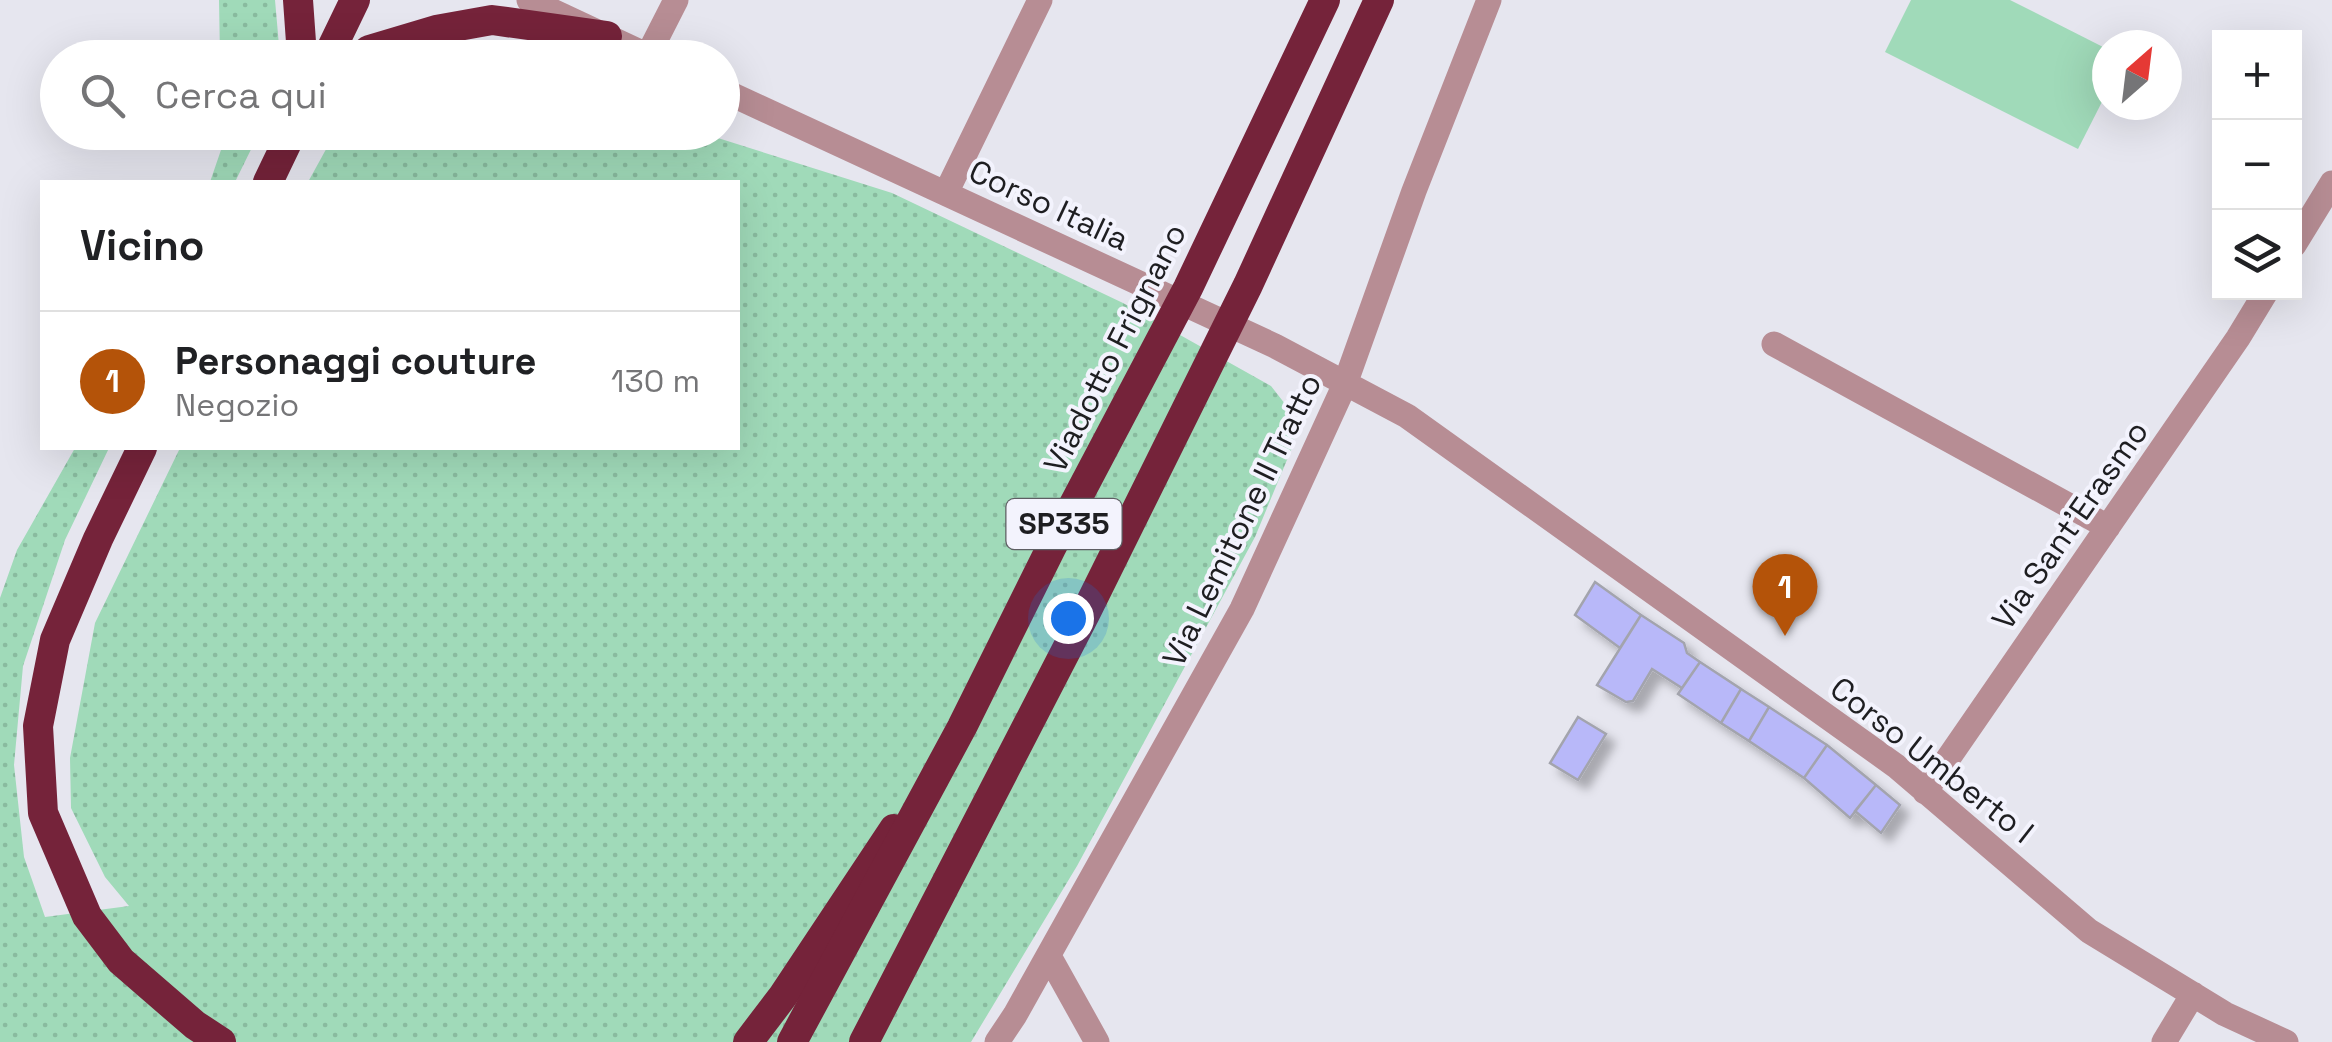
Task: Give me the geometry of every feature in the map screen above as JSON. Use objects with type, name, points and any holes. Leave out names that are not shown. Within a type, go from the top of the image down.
[{"type":"highway","points":[[298,0],[301,40]]},
{"type":"highway","points":[[335,40],[354,0]]},
{"type":"highway","name":"Viadotto Frignano","points":[[792,1042],[962,726],[1188,288],[1325,0]]},
{"type":"highway","name":"SP335","points":[[864,1042],[1086,612],[1240,302],[1379,0]]},
{"type":"highway","points":[[402,40],[492,20],[607,36]]},
{"type":"highway","points":[[269,180],[283,150]]},
{"type":"highway","points":[[141,450],[55,640],[38,726],[43,812],[87,916],[121,961],[195,1025],[221,1042]]},
{"type":"highway","points":[[748,1042],[783,996],[962,726]]},
{"type":"street","points":[[530,0],[616,40]]},
{"type":"street","points":[[657,40],[676,0]]},
{"type":"street","points":[[946,194],[1040,0]]},
{"type":"street","name":"Via Lemitone II Tratto","points":[[997,1042],[1242,609],[1345,384],[1414,191],[1489,0]]},
{"type":"street","name":"Corso Italia","points":[[740,98],[1275,346],[1345,384]]},
{"type":"street","points":[[2302,232],[2332,183]]},
{"type":"street","name":"Via Sant'Erasmo","points":[[1925,792],[2261,300]]},
{"type":"street","points":[[1774,344],[2108,527]]},
{"type":"street","name":"Corso Umberto I","points":[[1345,384],[1406,416],[1896,766],[2090,931],[2225,1014],[2286,1042]]},
{"type":"street","points":[[1048,956],[1097,1042]]},
{"type":"street","points":[[2164,1042],[2193,994]]},
{"type":"green space","points":[[219,0],[275,0],[279,40],[220,40]]},
{"type":"green space","points":[[1911,0],[2010,0],[2092,41],[2093,120],[2078,149],[1885,52]]},
{"type":"green space","points":[[740,145],[892,193],[1123,303],[1271,386],[1289,409],[1294,443],[1255,537],[1077,866],[971,1042],[0,1042],[0,598],[17,550],[74,450],[108,450],[65,540],[23,666],[14,765],[24,857],[45,917],[129,906],[105,877],[71,808],[70,758],[95,623],[179,450],[740,450],[740,180],[309,180],[326,150],[740,150]]},
{"type":"green space","points":[[221,150],[251,150],[236,180],[211,180]]},
{"type":"building","points":[[1595,582],[1641,615],[1620,648],[1575,615]]},
{"type":"building","points":[[1641,615],[1684,643],[1687,653],[1700,662],[1682,688],[1652,669],[1633,701],[1626,702],[1597,685]]},
{"type":"building","points":[[1700,662],[1741,689],[1721,723],[1678,694]]},
{"type":"building","points":[[1741,689],[1769,707],[1749,741],[1721,723]]},
{"type":"building","points":[[1769,707],[1827,745],[1804,778],[1749,741]]},
{"type":"building","points":[[1578,717],[1606,734],[1578,780],[1550,763]]},
{"type":"building","points":[[1827,745],[1876,785],[1850,818],[1804,778]]},
{"type":"building","points":[[1876,785],[1900,805],[1881,833],[1855,811]]},
{"type":"place","name":"Personaggi couture","points":[[1785,636]]}]
